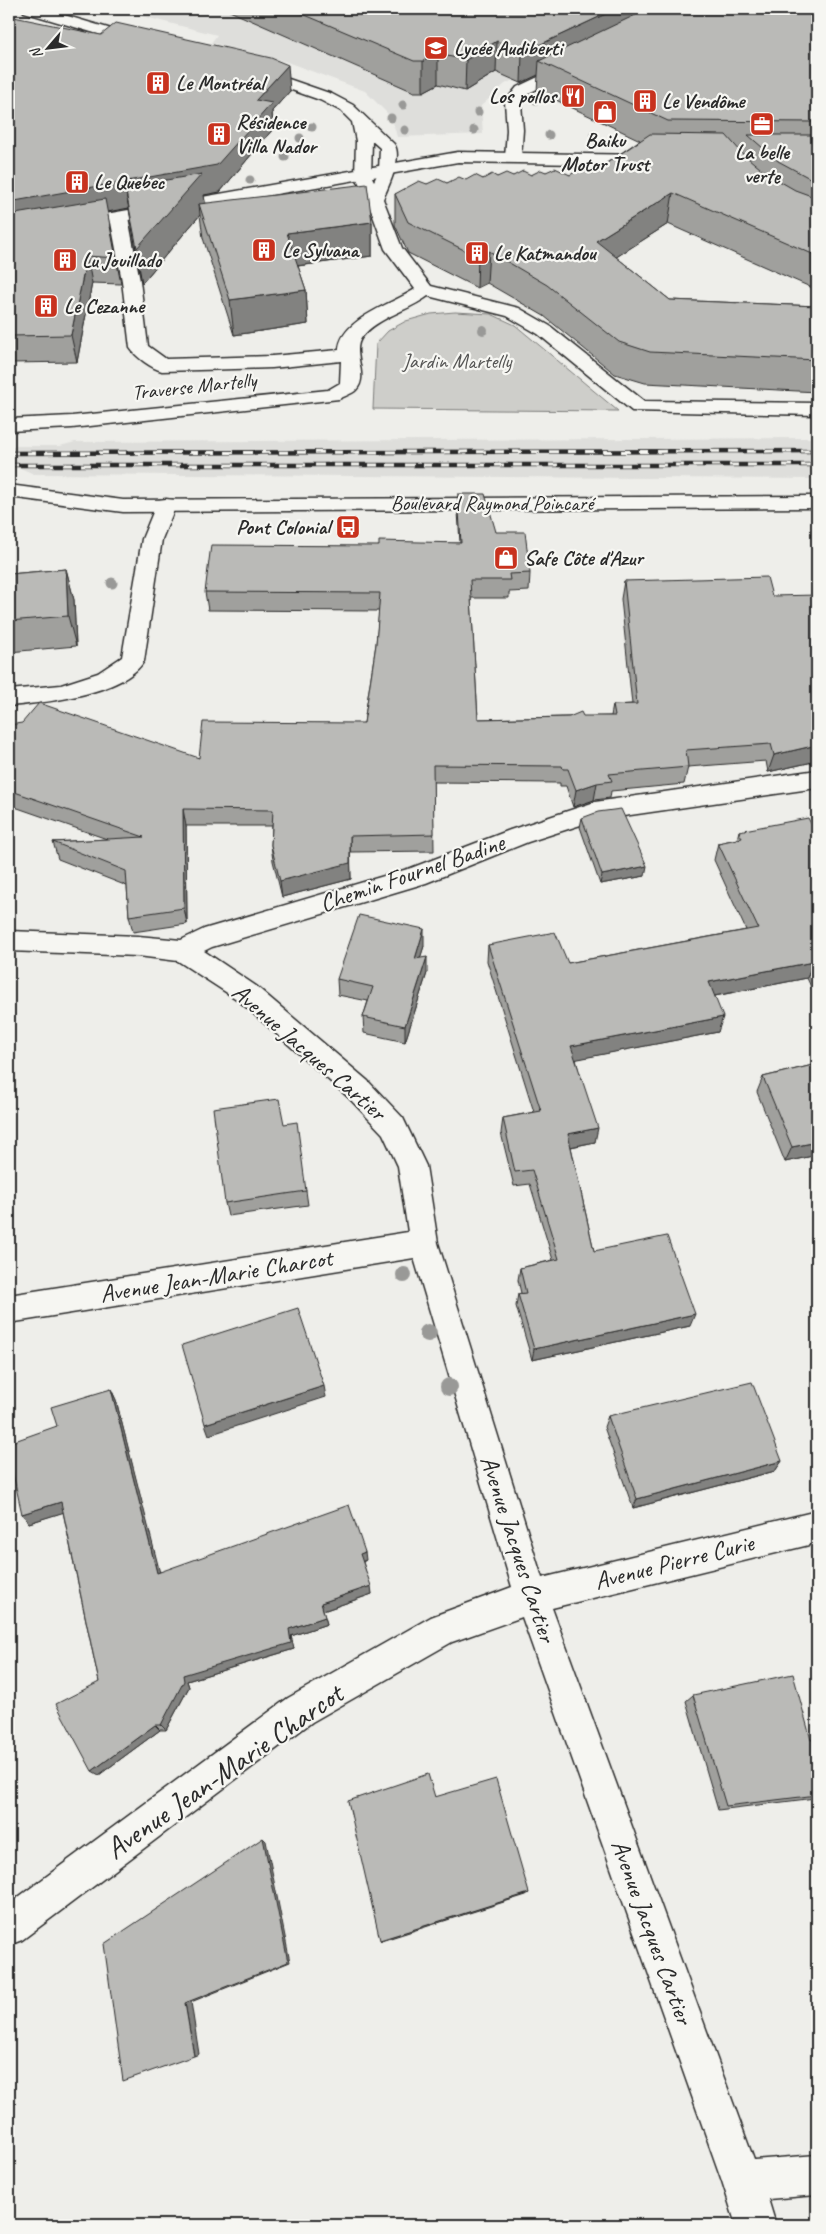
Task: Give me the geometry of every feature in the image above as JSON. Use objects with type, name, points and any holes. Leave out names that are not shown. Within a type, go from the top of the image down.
[{"type":"street","points":[[29,9],[158,47]]},
{"type":"street","points":[[514,158],[515,130],[512,102],[523,90],[584,60]]},
{"type":"street","points":[[240,68],[326,97],[347,108],[360,120],[388,147],[387,170],[375,198]]},
{"type":"street","points":[[360,120],[364,141],[363,175],[375,198],[394,249],[426,290],[513,312],[544,330],[639,407],[817,409]]},
{"type":"street","points":[[9,236],[458,157],[660,161],[431,176],[387,170]]},
{"type":"street","points":[[469,173],[504,165],[514,158]]},
{"type":"street","name":"Traverse Martelly","points":[[119,217],[131,280],[140,348],[162,365],[272,362],[348,355]]},
{"type":"street","name":"Traverse Martelly","points":[[9,425],[72,422],[332,396],[349,386],[352,368],[348,355],[350,342],[357,331],[415,299],[426,290]]},
{"type":"street","name":"Boulevard Raymond Poincaré","points":[[9,491],[108,504],[166,506],[295,503],[817,502]]},
{"type":"street","points":[[9,698],[70,690],[106,679],[133,661],[152,539],[166,506]]},
{"type":"street","name":"Chemin Fournel Badine","points":[[184,951],[204,940],[417,876],[519,836],[595,810],[817,779]]},
{"type":"street","points":[[9,940],[138,946],[184,951]]},
{"type":"street","name":"Avenue Jacques Cartier","points":[[184,951],[248,993],[358,1089],[394,1126],[412,1166],[424,1243],[531,1597],[742,2181],[756,2225]]},
{"type":"street","name":"Avenue Jean-Marie Charcot","points":[[9,1309],[424,1243]]},
{"type":"street","name":"Avenue Pierre Curie","points":[[531,1597],[817,1527]]},
{"type":"street","name":"Avenue Jean-Marie Charcot","points":[[9,1927],[300,1710],[443,1629],[531,1597]]},
{"type":"street","points":[[742,2181],[817,2175]]},
{"type":"shaded area","points":[[113,9],[657,9],[505,84],[481,106],[483,134],[397,137],[392,118],[365,91],[287,62],[211,43],[217,35]]},
{"type":"shaded area","points":[[817,438],[817,479],[34,474],[9,463],[9,446],[60,446],[75,442]]},
{"type":"green space","name":"Jardin Martelly","points":[[455,312],[491,314],[515,325],[618,411],[373,409],[376,344],[388,331],[406,321],[431,314]]},
{"type":"building","points":[[291,9],[411,9],[418,12],[425,9],[492,9],[497,11],[501,9],[616,9],[522,53],[497,41],[466,60],[438,54],[423,61],[414,61]]},
{"type":"building","points":[[648,9],[817,9],[817,122],[668,121],[539,61]]},
{"type":"building","points":[[9,16],[101,35],[116,23],[271,58],[288,65],[256,100],[272,103],[217,165],[9,202]]},
{"type":"building","points":[[650,134],[726,135],[742,153],[767,174],[795,190],[817,198],[817,256],[673,193],[596,241],[670,300],[817,306],[817,360],[650,352],[619,342],[547,285],[489,251],[478,257],[408,222],[395,194],[419,181],[427,184],[438,179],[447,183],[459,177],[466,180],[475,175],[483,179],[492,174],[497,177],[506,173],[513,176],[523,171],[531,175],[541,170],[546,172],[555,168],[570,175],[580,169],[592,173]]},
{"type":"building","points":[[748,135],[817,135],[817,182],[778,161]]},
{"type":"building","points":[[202,174],[137,248],[125,187]]},
{"type":"building","points":[[367,184],[372,222],[287,233],[306,290],[230,300],[199,204]]},
{"type":"building","points":[[105,199],[116,258],[87,256],[71,335],[9,336],[9,215]]},
{"type":"building","points":[[458,494],[485,494],[496,532],[525,532],[530,573],[509,574],[510,580],[470,580],[478,719],[569,717],[581,712],[583,716],[615,716],[613,705],[637,704],[624,581],[767,577],[772,596],[817,595],[817,745],[774,755],[771,744],[686,750],[688,767],[609,774],[612,781],[597,783],[576,790],[568,769],[563,769],[562,766],[433,765],[434,834],[350,836],[350,863],[280,881],[271,845],[273,810],[183,809],[184,908],[129,916],[126,871],[53,842],[144,837],[9,790],[9,725],[22,723],[39,703],[199,758],[203,722],[364,723],[376,644],[380,593],[205,592],[211,545],[379,546],[379,541],[461,543]]},
{"type":"building","points":[[66,569],[68,616],[9,621],[9,574]]},
{"type":"building","points":[[621,809],[647,866],[602,875],[582,818],[598,812]]},
{"type":"building","points":[[808,818],[817,835],[817,971],[813,962],[709,982],[723,1017],[571,1046],[598,1128],[568,1134],[594,1251],[667,1236],[695,1314],[534,1349],[518,1294],[526,1293],[520,1268],[559,1259],[532,1170],[515,1172],[503,1118],[541,1111],[488,945],[555,932],[568,963],[758,928],[718,843],[742,838],[739,831]]},
{"type":"building","points":[[359,915],[424,929],[415,959],[427,957],[405,1026],[363,1017],[373,987],[337,979]]},
{"type":"building","points":[[817,1064],[817,1142],[792,1147],[763,1077]]},
{"type":"building","points":[[279,1099],[284,1124],[297,1122],[306,1191],[225,1203],[213,1108]]},
{"type":"building","points":[[298,1308],[324,1386],[205,1424],[182,1345]]},
{"type":"building","points":[[752,1382],[782,1461],[637,1499],[608,1416]]},
{"type":"building","points":[[111,1389],[157,1573],[349,1505],[365,1552],[360,1554],[371,1586],[321,1603],[325,1617],[289,1629],[291,1643],[183,1675],[184,1681],[161,1725],[155,1725],[92,1771],[56,1704],[99,1682],[61,1502],[22,1514],[9,1456],[9,1443],[57,1426],[51,1407]]},
{"type":"building","points":[[793,1674],[811,1740],[817,1739],[817,1795],[726,1806],[693,1695]]},
{"type":"building","points":[[428,1774],[435,1797],[496,1779],[529,1893],[380,1940],[348,1801]]},
{"type":"building","points":[[263,1838],[288,1962],[185,2003],[194,2056],[123,2081],[104,1944]]},
{"type":"railway","points":[[9,453],[817,451]]},
{"type":"railway","points":[[9,465],[817,465]]},
{"type":"place","name":"Lycée Audiberti","points":[[436,48]]},
{"type":"place","name":"Le Montréal","points":[[158,83]]},
{"type":"place","name":"Los pollos","points":[[573,96]]},
{"type":"place","name":"Le Vendôme","points":[[645,101]]},
{"type":"place","name":"Baiku Motor Trust","points":[[605,112]]},
{"type":"place","name":"La belle verte","points":[[762,124]]},
{"type":"place","name":"Résidence Villa Nador","points":[[219,134]]},
{"type":"place","name":"Le Quebec","points":[[77,182]]},
{"type":"place","name":"Le Sylvana","points":[[264,250]]},
{"type":"place","name":"Le Katmandou","points":[[477,253]]},
{"type":"place","name":"Lu Jouillado","points":[[65,260]]},
{"type":"place","name":"Le Cezanne","points":[[46,306]]},
{"type":"place","name":"Pont Colonial","points":[[348,527]]},
{"type":"place","name":"Safe Côte d'Azur","points":[[506,558]]}]
